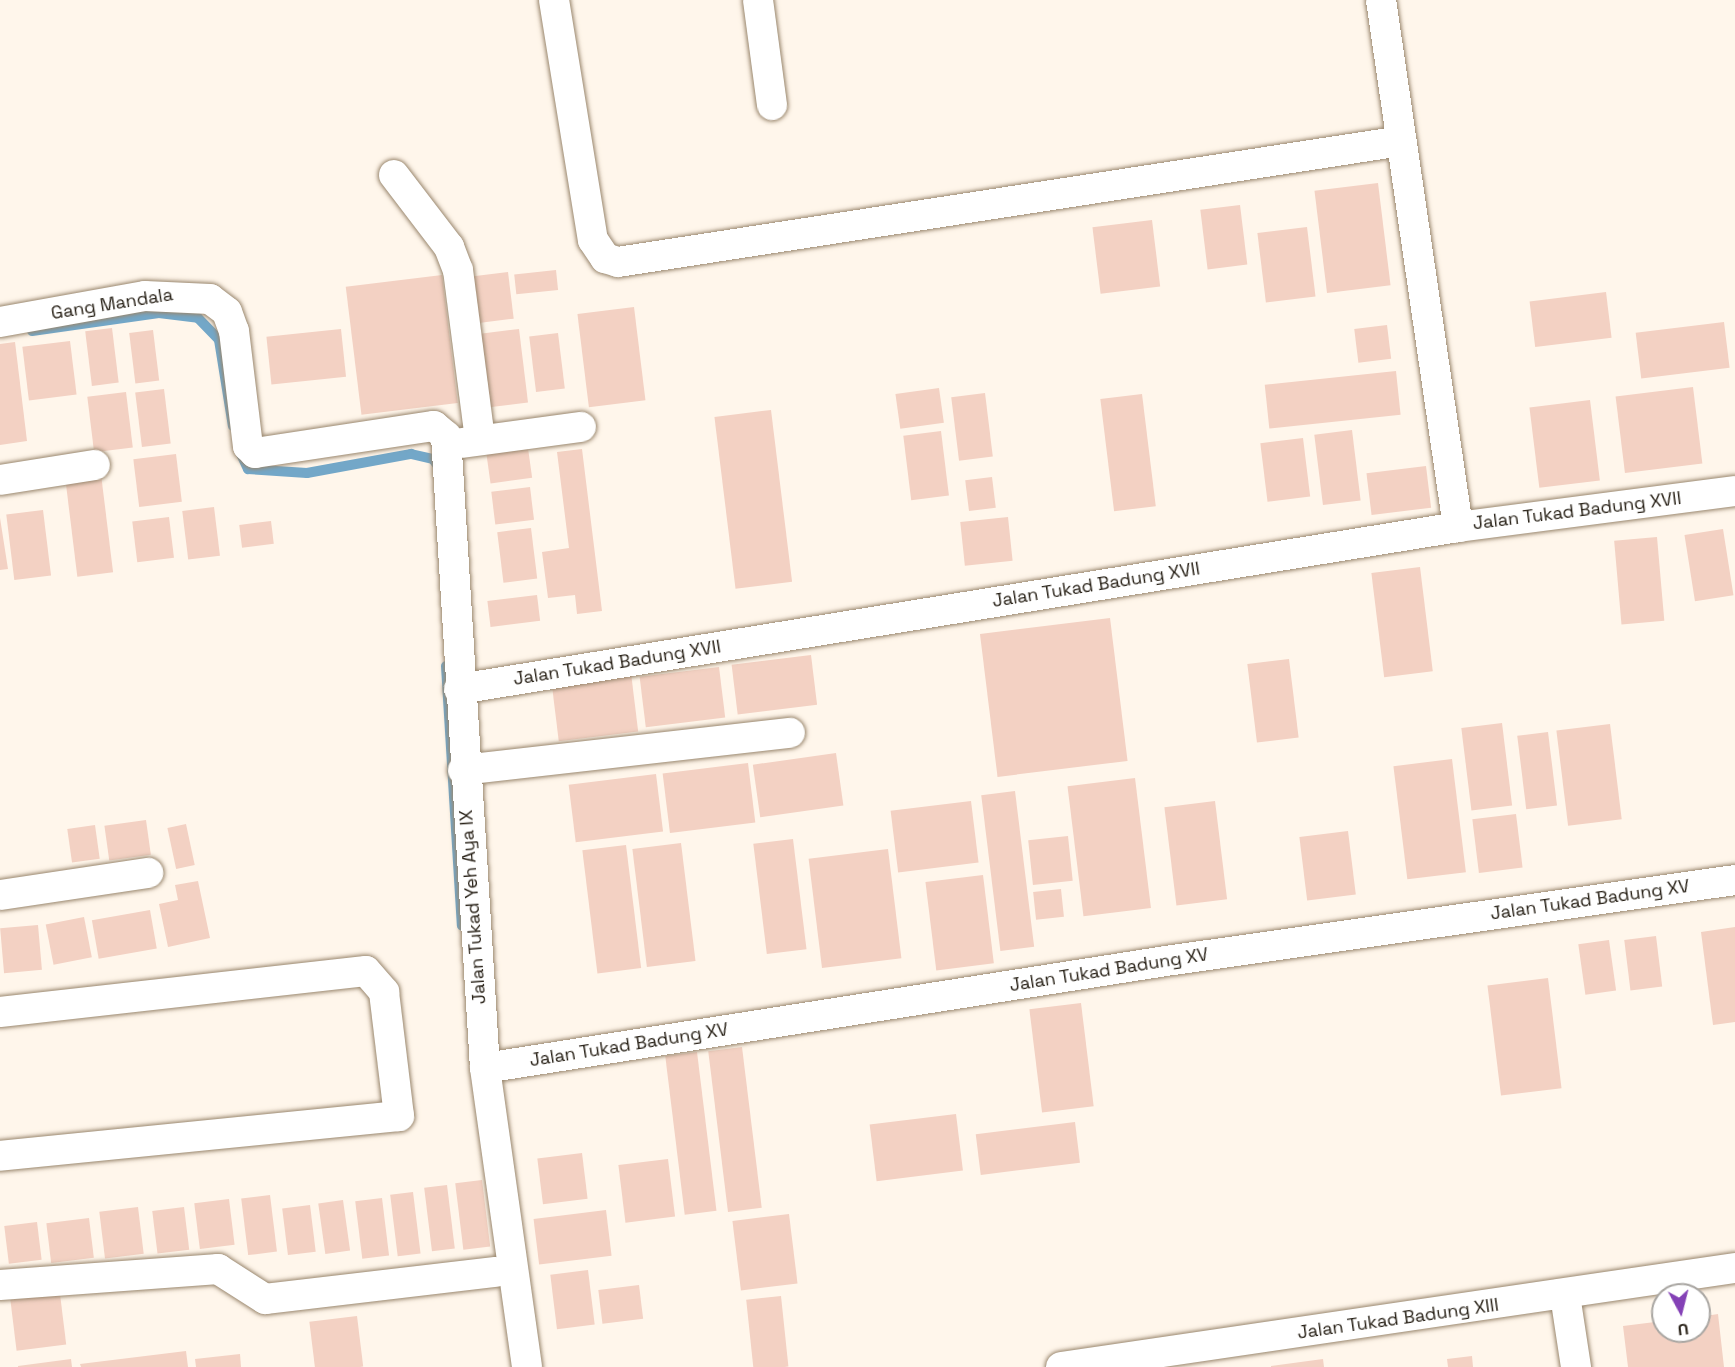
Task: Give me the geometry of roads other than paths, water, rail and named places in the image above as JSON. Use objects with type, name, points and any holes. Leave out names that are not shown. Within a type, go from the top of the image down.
[{"type":"street","points":[[554,0],[593,240],[605,258],[618,262],[1401,141]]},
{"type":"street","points":[[758,0],[772,105]]},
{"type":"street","points":[[1381,0],[1458,527]]},
{"type":"street","points":[[394,175],[449,247],[458,270],[480,440]]},
{"type":"street","name":"Gang Mandala","points":[[0,322],[145,296],[210,299],[227,312],[234,332],[248,446],[268,454],[434,426],[443,431],[447,445]]},
{"type":"street","points":[[447,445],[581,427]]},
{"type":"street","name":"Jalan Tukad Yeh Aya IX","points":[[447,445],[463,770],[485,1068],[527,1367]]},
{"type":"street","points":[[0,480],[95,465]]},
{"type":"street","name":"Jalan Tukad Badung XVII","points":[[459,689],[1458,527],[1735,491]]},
{"type":"street","points":[[463,770],[790,733]]},
{"type":"street","points":[[0,895],[148,873]]},
{"type":"street","name":"Jalan Tukad Badung XV","points":[[485,1068],[1166,961],[1735,880]]},
{"type":"street","points":[[0,1012],[366,971],[384,992],[399,1116],[0,1156]]},
{"type":"street","name":"Jalan Tukad Badung XIII","points":[[1061,1367],[1565,1295],[1735,1268]]},
{"type":"street","points":[[0,1285],[218,1269],[265,1299],[495,1272]]},
{"type":"street","points":[[1565,1295],[1576,1367]]},
{"type":"waterway","points":[[32,331],[159,313],[198,318],[219,340],[233,426]]},
{"type":"waterway","points":[[240,452],[248,469],[307,473],[411,454],[433,459],[440,469]]},
{"type":"waterway","points":[[446,666],[462,926]]}]
